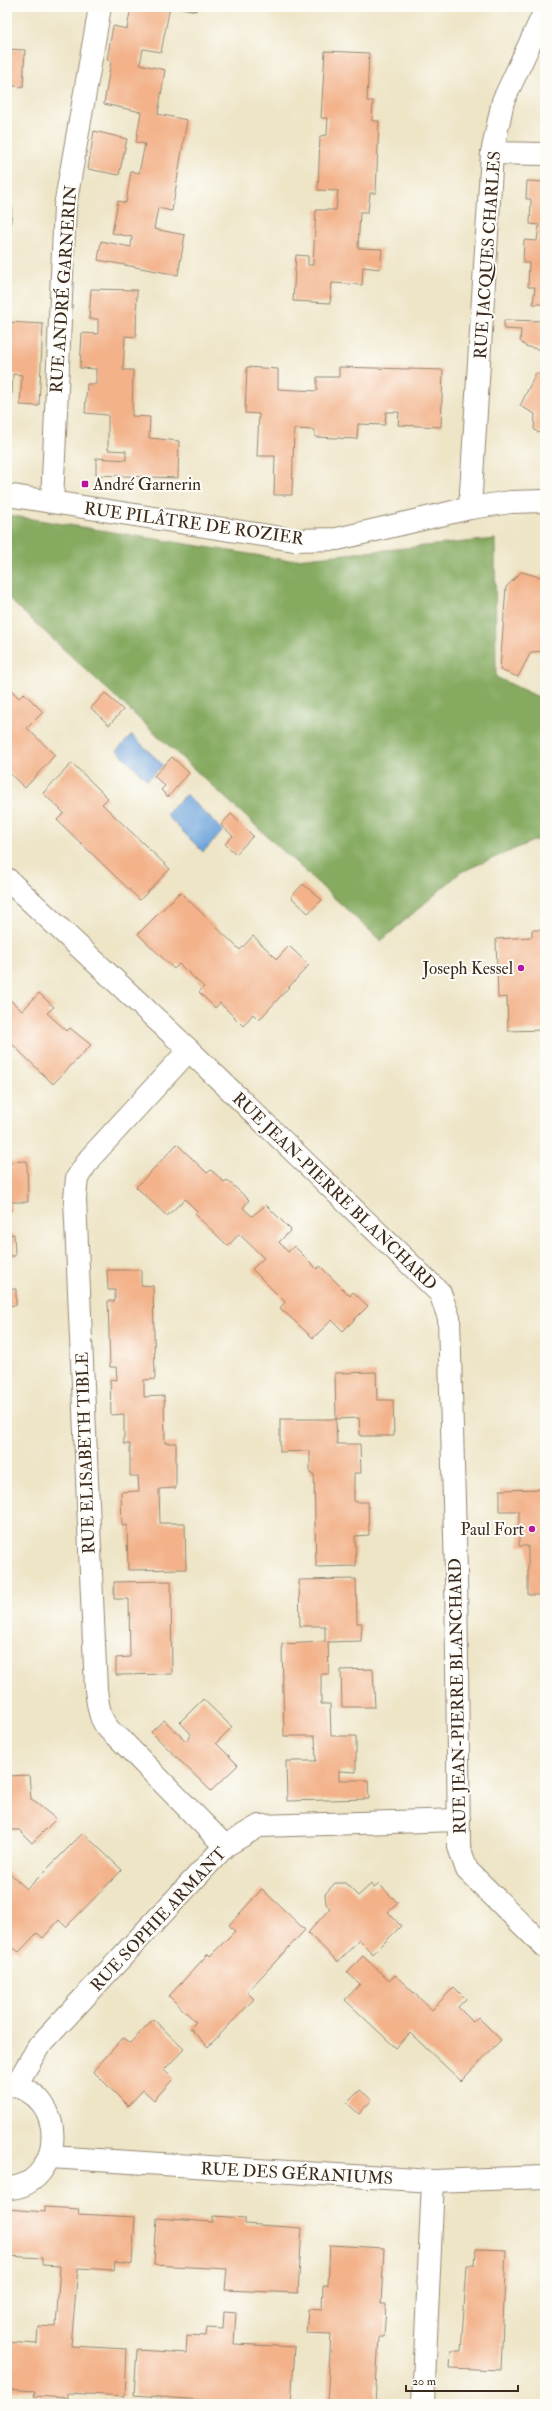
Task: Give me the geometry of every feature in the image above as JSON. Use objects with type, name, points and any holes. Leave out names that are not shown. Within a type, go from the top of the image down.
[{"type":"street","name":"RUE ANDRÉ GARNERIN","points":[[52,502],[65,206],[100,7]]},
{"type":"street","name":"RUE JACQUES CHARLES","points":[[470,508],[492,153],[503,101],[545,11]]},
{"type":"street","points":[[492,153],[545,154]]},
{"type":"street","name":"RUE PILÂTRE DE ROZIER","points":[[7,495],[294,540],[337,539],[470,508],[511,502],[545,501]]},
{"type":"street","name":"RUE JEAN-PIERRE BLANCHARD","points":[[7,879],[189,1050],[440,1293],[449,1325],[456,1573],[459,1847],[467,1870],[545,1947]]},
{"type":"street","name":"RUE ELISABETH TIBLE","points":[[189,1050],[90,1158],[77,1178],[75,1198],[93,1629],[96,1690],[100,1718],[110,1732],[120,1739],[226,1846]]},
{"type":"street","name":"RUE SOPHIE ARMANT","points":[[12,2084],[39,2046],[226,1846],[258,1826],[459,1820]]},
{"type":"street","points":[[7,2188],[27,2182],[40,2172],[50,2157],[54,2140],[52,2122],[45,2106],[32,2093],[12,2084]]},
{"type":"street","name":"RUE DES GÉRANIUMS","points":[[50,2157],[433,2181],[545,2177]]},
{"type":"street","points":[[423,2404],[433,2181]]},
{"type":"green space","points":[[7,515],[286,560],[495,539],[496,677],[545,700],[545,836],[461,872],[381,941],[7,597]]},
{"type":"water","points":[[132,735],[163,765],[147,780],[117,750]]},
{"type":"water","points":[[186,794],[223,831],[203,852],[166,815]]},
{"type":"building","points":[[131,7],[170,7],[161,52],[143,49],[140,64],[165,70],[158,114],[187,120],[172,211],[158,208],[154,229],[185,235],[178,275],[98,260],[101,241],[131,247],[132,237],[112,233],[118,201],[126,203],[131,171],[139,173],[145,144],[136,142],[141,112],[104,104],[111,61],[107,60],[113,26],[127,29]]},
{"type":"building","points":[[176,7],[197,7],[196,11]]},
{"type":"building","points":[[7,49],[25,50],[23,87],[7,85]]},
{"type":"building","points":[[325,51],[369,53],[367,101],[373,101],[372,121],[379,121],[376,193],[370,193],[368,212],[360,212],[358,248],[382,249],[380,269],[363,267],[362,285],[332,283],[330,303],[293,301],[296,255],[308,256],[308,265],[313,265],[316,210],[336,210],[338,191],[318,190],[320,136],[327,135],[328,118],[321,118]]},
{"type":"building","points":[[94,131],[127,139],[119,175],[88,169]]},
{"type":"building","points":[[527,181],[545,182],[545,304],[533,304],[535,287],[528,287],[529,263],[523,263],[524,240],[537,241],[539,225],[530,224],[531,199],[526,199]]},
{"type":"building","points":[[7,206],[12,206],[9,243],[7,243]]},
{"type":"building","points":[[91,289],[137,290],[136,337],[125,336],[123,370],[133,370],[132,416],[150,417],[149,438],[179,441],[178,478],[96,475],[96,458],[126,460],[126,451],[108,450],[108,415],[85,413],[87,384],[96,384],[96,369],[80,368],[82,333],[98,334],[98,319],[89,319]]},
{"type":"building","points":[[504,320],[545,321],[545,351],[525,346],[520,341],[521,330],[504,329]]},
{"type":"building","points":[[7,322],[43,324],[39,406],[20,405],[22,375],[13,374],[12,394],[7,394]]},
{"type":"building","points":[[247,367],[278,369],[278,389],[317,391],[317,377],[339,377],[339,367],[443,370],[441,427],[398,425],[399,412],[386,412],[385,425],[358,424],[357,439],[315,437],[315,430],[294,429],[292,495],[274,495],[275,456],[257,456],[259,414],[245,413]]},
{"type":"building","points":[[536,373],[545,377],[545,433],[537,432],[534,429],[535,414],[520,406]]},
{"type":"building","points":[[521,572],[540,577],[545,572],[545,651],[531,652],[518,677],[500,670],[506,587]]},
{"type":"building","points":[[10,689],[19,698],[24,693],[43,712],[27,728],[55,755],[25,788],[7,771],[7,691]]},
{"type":"building","points":[[105,693],[123,710],[109,725],[91,708]]},
{"type":"building","points":[[172,757],[189,773],[168,797],[161,790],[165,786],[154,776]]},
{"type":"building","points":[[72,763],[108,798],[102,804],[170,869],[140,900],[57,820],[64,813],[43,793]]},
{"type":"building","points":[[231,814],[253,836],[236,854],[225,844],[233,836],[221,825]]},
{"type":"building","points":[[303,884],[322,900],[308,913],[291,897]]},
{"type":"building","points":[[180,892],[240,950],[253,936],[277,959],[289,946],[309,965],[259,1020],[253,1014],[243,1026],[220,1003],[215,1008],[199,992],[204,987],[179,964],[174,969],[138,934]]},
{"type":"building","name":"Joseph Kessel","points":[[532,930],[545,930],[545,1030],[508,1031],[507,997],[498,998],[496,939],[532,937]]},
{"type":"building","points":[[39,993],[54,1007],[47,1013],[67,1031],[70,1028],[91,1045],[53,1084],[7,1039],[7,997],[22,1011]]},
{"type":"building","points":[[177,1144],[207,1173],[211,1170],[224,1182],[227,1180],[249,1200],[243,1208],[252,1216],[266,1205],[291,1230],[279,1242],[288,1252],[294,1246],[317,1269],[320,1266],[350,1296],[353,1292],[368,1306],[343,1331],[332,1320],[313,1338],[280,1308],[285,1302],[252,1269],[264,1258],[239,1234],[228,1246],[195,1214],[197,1211],[185,1199],[167,1216],[136,1187]]},
{"type":"building","points":[[27,1161],[28,1202],[11,1202],[11,1211],[7,1211],[7,1162]]},
{"type":"building","points":[[14,1234],[15,1256],[7,1256],[7,1235]]},
{"type":"building","points":[[107,1270],[141,1270],[141,1285],[153,1286],[155,1379],[144,1380],[144,1397],[164,1396],[165,1443],[176,1443],[176,1488],[159,1489],[160,1523],[185,1523],[186,1569],[128,1570],[127,1525],[122,1526],[121,1492],[139,1491],[138,1476],[130,1476],[130,1444],[124,1444],[124,1414],[111,1415],[110,1379],[117,1380],[116,1367],[110,1367],[108,1301],[115,1301],[115,1290],[108,1290]]},
{"type":"building","points":[[7,1289],[16,1289],[16,1305],[7,1306]]},
{"type":"building","points":[[376,1372],[377,1400],[393,1400],[394,1436],[360,1436],[359,1418],[336,1419],[335,1373]]},
{"type":"building","points":[[280,1419],[336,1419],[337,1444],[360,1444],[361,1473],[354,1473],[354,1502],[368,1502],[369,1535],[355,1536],[356,1566],[316,1567],[314,1474],[310,1474],[310,1451],[280,1452]]},
{"type":"building","name":"Paul Fort","points":[[545,1489],[545,1595],[528,1595],[528,1546],[519,1546],[519,1511],[500,1511],[500,1490]]},
{"type":"building","points":[[356,1579],[357,1623],[362,1623],[361,1641],[328,1642],[329,1674],[321,1674],[321,1704],[330,1704],[331,1736],[356,1736],[356,1772],[339,1771],[339,1780],[368,1780],[369,1799],[287,1801],[286,1761],[316,1761],[315,1736],[284,1736],[282,1644],[325,1642],[325,1626],[300,1626],[299,1580]]},
{"type":"building","points":[[171,1581],[172,1674],[116,1675],[116,1658],[130,1657],[129,1599],[114,1599],[114,1582]]},
{"type":"building","points":[[373,1669],[375,1707],[342,1707],[341,1670]]},
{"type":"building","points":[[203,1699],[232,1727],[216,1743],[238,1765],[211,1791],[151,1732],[164,1720],[186,1741],[191,1734],[180,1722]]},
{"type":"building","points":[[29,1775],[31,1799],[56,1819],[32,1843],[19,1830],[7,1830],[7,1776]]},
{"type":"building","points":[[83,1833],[122,1870],[66,1927],[59,1920],[43,1938],[37,1933],[19,1952],[14,1948],[7,1956],[7,1871],[27,1889]]},
{"type":"building","points":[[335,1883],[345,1883],[358,1896],[371,1884],[374,1888],[379,1884],[398,1903],[388,1912],[401,1926],[373,1954],[359,1940],[338,1962],[308,1933],[330,1908],[326,1904],[325,1894]]},
{"type":"building","points":[[262,1889],[305,1930],[247,1992],[254,1999],[208,2047],[190,2028],[196,2022],[169,1996],[208,1954],[210,1956],[235,1931],[229,1925]]},
{"type":"building","points":[[363,1956],[389,1981],[395,1975],[432,2010],[454,1987],[466,1999],[458,2007],[473,2022],[478,2017],[501,2040],[461,2081],[410,2033],[396,2048],[345,2000],[360,1984],[347,1972]]},
{"type":"building","points":[[153,2019],[184,2049],[164,2070],[173,2079],[154,2100],[143,2090],[128,2106],[93,2071],[123,2038],[130,2043]]},
{"type":"building","points":[[360,2090],[372,2100],[359,2114],[347,2103]]},
{"type":"building","points":[[45,2207],[79,2209],[78,2214],[135,2217],[132,2264],[115,2262],[114,2270],[78,2268],[71,2346],[127,2349],[125,2396],[68,2393],[68,2398],[34,2396],[35,2391],[7,2389],[7,2342],[37,2344],[38,2326],[56,2327],[60,2266],[42,2265],[42,2258],[7,2256],[7,2209],[45,2212]]},
{"type":"building","points":[[213,2216],[245,2218],[245,2224],[302,2228],[298,2293],[225,2290],[227,2269],[154,2265],[157,2218],[213,2222]]},
{"type":"building","points":[[330,2245],[384,2248],[381,2304],[386,2304],[385,2322],[384,2337],[379,2337],[375,2404],[327,2404],[331,2334],[306,2333],[308,2309],[322,2310],[323,2285],[328,2285]]},
{"type":"building","points":[[476,2249],[506,2250],[501,2370],[450,2368],[451,2351],[461,2351],[467,2265],[475,2265]]},
{"type":"building","points":[[224,2312],[236,2313],[234,2344],[295,2347],[291,2404],[235,2402],[235,2404],[201,2404],[201,2400],[134,2395],[137,2350],[186,2353],[187,2335],[205,2336],[206,2328],[223,2329]]},
{"type":"place","name":"André Garnerin","points":[[85,484]]},
{"type":"place","name":"Joseph Kessel","points":[[521,968]]},
{"type":"place","name":"Paul Fort","points":[[532,1529]]}]
